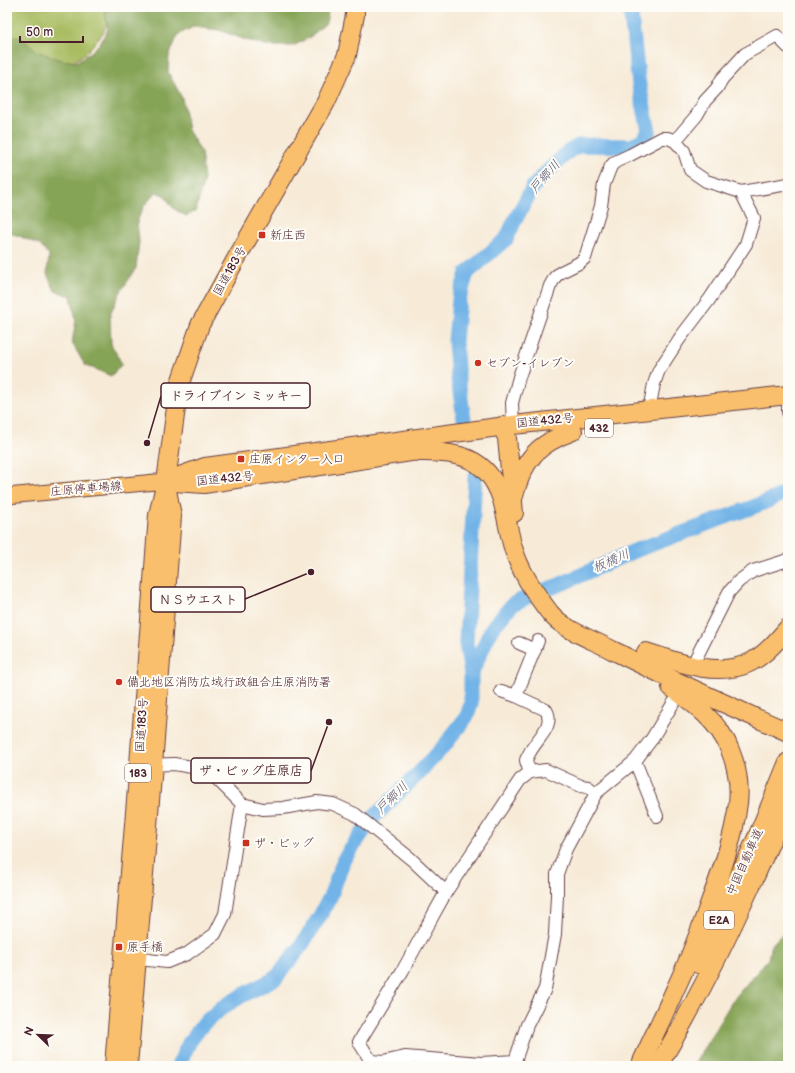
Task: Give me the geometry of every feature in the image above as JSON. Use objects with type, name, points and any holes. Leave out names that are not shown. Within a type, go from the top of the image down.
[{"type":"highway","name":"国道183号","points":[[114,1066],[172,516],[166,481],[179,386],[200,325],[236,258],[326,102],[347,55],[355,15],[355,7]]},
{"type":"highway","name":"国道432号","points":[[166,481],[205,467],[505,432],[649,410],[788,395]]},
{"type":"highway","name":"国道432号","points":[[166,481],[204,484],[409,452],[505,432],[574,431],[788,404]]},
{"type":"highway","points":[[509,511],[517,486],[526,465],[532,456],[540,448],[558,436],[574,431]]},
{"type":"highway","points":[[505,432],[499,451],[509,511],[512,545],[524,574],[557,612],[566,626],[577,632],[716,687],[788,720]]},
{"type":"highway","points":[[409,452],[435,452],[452,454],[477,463],[491,476],[509,511]]},
{"type":"highway","points":[[643,658],[710,669],[736,667],[749,663],[760,656],[788,628]]},
{"type":"highway","points":[[643,658],[735,709],[788,732]]},
{"type":"highway","points":[[641,1066],[691,954],[727,852],[734,827],[738,802],[738,782],[735,764],[730,748],[722,734],[708,717],[643,658]]},
{"type":"highway","name":"国道183号","points":[[128,1066],[138,959],[146,765]]},
{"type":"highway","name":"中国自動車道","points":[[641,1066],[668,1022],[700,960],[758,835],[787,766]]},
{"type":"highway","name":"中国自動車道","points":[[658,1066],[679,1032],[711,971],[788,802]]},
{"type":"highway","points":[[754,879],[773,848],[788,815]]},
{"type":"main road","name":"庄原停車場線","points":[[7,496],[166,481]]},
{"type":"street","points":[[675,141],[697,116],[705,101],[718,88],[722,79],[745,54],[777,36],[788,47]]},
{"type":"street","points":[[505,432],[519,377],[550,286],[555,276],[579,263],[585,258],[600,206],[604,184],[611,166],[615,162],[662,138],[668,138],[675,141],[684,151],[690,170],[706,182],[741,192],[788,184]]},
{"type":"street","points":[[649,410],[654,384],[659,370],[680,338],[709,300],[746,244],[754,218],[741,192]]},
{"type":"street","points":[[788,404],[788,412]]},
{"type":"street","points":[[696,658],[729,592],[739,581],[753,571],[788,560]]},
{"type":"street","points":[[516,696],[536,645],[519,643]]},
{"type":"street","points":[[501,691],[516,696],[546,710],[549,714],[546,729],[526,759],[530,772]]},
{"type":"street","points":[[596,793],[588,787],[581,786],[546,770],[530,772],[520,780],[446,892],[403,970],[359,1042],[368,1063],[383,1062],[405,1057],[481,1063],[515,1060],[528,1025],[545,989],[555,934],[557,874],[566,849],[596,793],[635,761],[651,740],[674,702]]},
{"type":"street","points":[[635,761],[657,816]]},
{"type":"street","points":[[146,765],[174,764],[198,768],[216,778],[242,804],[263,809],[283,808],[317,802],[333,804],[355,814],[411,859],[446,892]]},
{"type":"street","points":[[138,959],[167,962],[186,954],[215,934],[225,914],[242,804]]},
{"type":"green space","points":[[7,7],[113,7],[103,33],[87,52],[71,64],[7,53]]},
{"type":"green space","points":[[104,7],[329,7],[326,23],[310,37],[293,46],[269,46],[246,40],[219,30],[193,27],[178,35],[169,56],[168,72],[182,98],[188,130],[201,152],[204,179],[196,211],[186,216],[174,209],[164,195],[156,192],[144,206],[137,221],[139,242],[136,268],[120,293],[110,314],[111,344],[122,364],[111,376],[85,365],[72,343],[76,320],[71,296],[55,291],[47,274],[49,256],[40,245],[10,233],[7,234],[7,34],[21,38],[37,51],[61,60],[76,62],[90,53],[100,43],[108,29]]},
{"type":"green space","points":[[788,929],[788,1066],[693,1066],[733,1000],[768,959],[771,945]]},
{"type":"waterway","name":"戸郷川","points":[[464,419],[458,379],[455,341],[459,299],[467,273],[507,238],[533,187],[569,151],[580,145],[632,146],[643,139],[649,131],[639,85],[630,7]]},
{"type":"waterway","name":"戸郷川","points":[[178,1066],[190,1041],[204,1023],[223,1007],[276,978],[301,946],[320,916],[331,895],[344,859],[373,818],[445,745],[467,716],[471,704],[471,674],[466,643],[475,477]]},
{"type":"waterway","name":"板橋川","points":[[471,674],[492,628],[513,604],[634,551],[761,504],[788,492]]},
{"type":"place","name":"新庄西","points":[[262,235]]},
{"type":"place","name":"セブン-イレブン","points":[[478,363]]},
{"type":"place","name":"ドライブイン ミッキー","points":[[147,443]]},
{"type":"place","name":"庄原インター入口","points":[[241,459]]},
{"type":"place","name":"ＮＳウエスト","points":[[311,572]]},
{"type":"place","name":"備北地区消防広域行政組合庄原消防署","points":[[119,682]]},
{"type":"place","name":"ザ・ビッグ庄原店","points":[[329,722]]},
{"type":"place","name":"ザ・ビッグ","points":[[246,843]]},
{"type":"place","name":"原手橋","points":[[119,947]]}]
